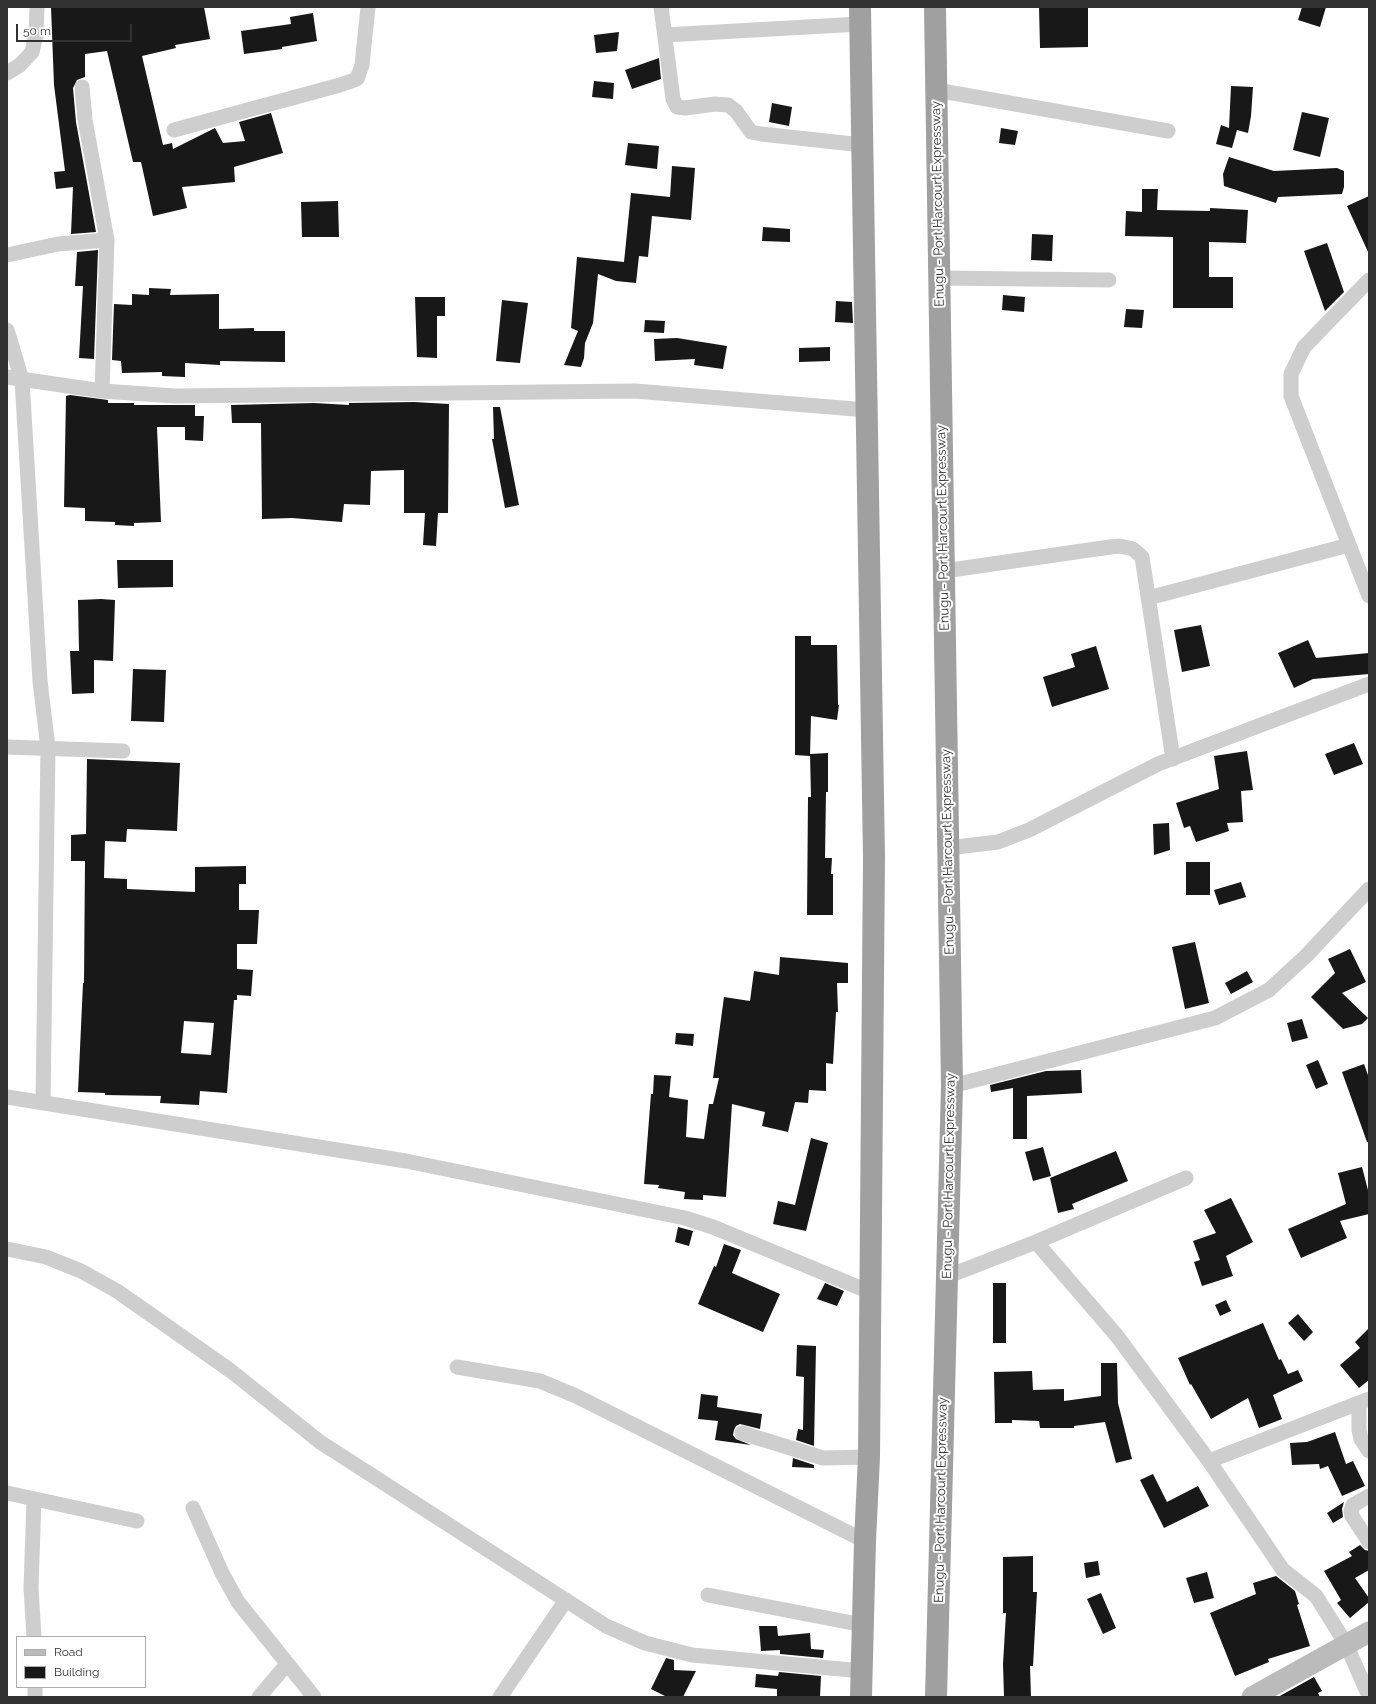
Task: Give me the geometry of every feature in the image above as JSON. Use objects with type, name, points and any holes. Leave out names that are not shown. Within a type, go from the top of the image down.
[{"type":"highway","name":"Enugu - Port Harcourt Expressway","points":[[935,7],[952,1086],[936,1697]]},
{"type":"highway","points":[[860,15],[874,857],[869,1457],[861,1697]]},
{"type":"main road","points":[[1252,1697],[1369,1632]]},
{"type":"street","points":[[7,73],[20,65],[32,52],[36,35],[37,7]]},
{"type":"street","points":[[174,130],[340,85],[357,79],[362,65],[368,7]]},
{"type":"street","points":[[661,7],[673,99],[677,107],[685,108],[715,104],[728,105],[736,111],[751,132],[863,145]]},
{"type":"street","points":[[665,35],[860,15]]},
{"type":"street","points":[[82,87],[85,120],[107,240],[102,391]]},
{"type":"street","points":[[936,90],[1168,131]]},
{"type":"street","points":[[7,255],[58,244],[107,240]]},
{"type":"street","points":[[939,278],[1109,280]]},
{"type":"street","points":[[1369,280],[1304,347],[1291,374],[1291,396],[1369,596]]},
{"type":"street","points":[[7,330],[22,380],[40,681],[48,748],[43,1102]]},
{"type":"street","points":[[7,377],[102,391],[175,396],[635,391],[867,410]]},
{"type":"street","points":[[1148,598],[1349,545]]},
{"type":"street","points":[[944,571],[1120,546],[1133,549],[1142,557],[1173,759]]},
{"type":"street","points":[[948,848],[998,842],[1029,830],[1158,764],[1369,684]]},
{"type":"street","points":[[7,747],[123,751]]},
{"type":"street","points":[[952,1086],[1215,1018],[1269,990],[1306,956],[1369,889]]},
{"type":"street","points":[[7,1097],[406,1161],[685,1218],[713,1227],[870,1292]]},
{"type":"street","points":[[946,1277],[1036,1242],[1186,1178]]},
{"type":"street","points":[[1036,1242],[1117,1336],[1209,1461],[1283,1570],[1316,1596],[1346,1644],[1369,1696]]},
{"type":"street","points":[[7,1249],[46,1257],[81,1271],[117,1291],[231,1371],[320,1442],[606,1626],[646,1643],[692,1655],[862,1671]]},
{"type":"street","points":[[457,1367],[540,1381],[576,1396],[865,1541]]},
{"type":"street","points":[[1209,1461],[1364,1401]]},
{"type":"street","points":[[1364,1401],[1359,1430],[1361,1439],[1369,1451]]},
{"type":"street","points":[[742,1433],[823,1458],[869,1457]]},
{"type":"street","points":[[7,1493],[137,1521]]},
{"type":"street","points":[[1369,1496],[1353,1505],[1351,1511],[1352,1516],[1369,1542]]},
{"type":"street","points":[[34,1499],[31,1588],[34,1611],[34,1636]]},
{"type":"street","points":[[193,1508],[222,1573],[238,1602],[314,1697]]},
{"type":"street","points":[[708,1595],[863,1625]]},
{"type":"street","points":[[500,1697],[566,1600]]},
{"type":"street","points":[[259,1697],[287,1664]]},
{"type":"building","points":[[51,7],[204,7],[210,39],[175,45],[176,48],[142,56],[163,145],[172,143],[173,149],[215,128],[223,143],[245,141],[239,122],[271,113],[283,153],[234,167],[235,182],[182,187],[187,208],[153,216],[141,162],[133,162],[107,51],[85,54],[85,77],[77,80],[73,88],[76,122],[96,232],[71,234],[73,187],[56,189],[54,172],[65,171],[54,85]]},
{"type":"building","points":[[1039,7],[1088,7],[1088,47],[1040,48]]},
{"type":"building","points":[[1302,7],[1326,7],[1320,27],[1298,20]]},
{"type":"building","points":[[313,13],[317,41],[282,47],[282,49],[244,54],[241,31],[291,24],[290,17]]},
{"type":"building","points":[[619,32],[617,51],[596,53],[594,35]]},
{"type":"building","points":[[659,58],[661,79],[632,89],[625,70]]},
{"type":"building","points":[[594,81],[614,83],[613,99],[592,97]]},
{"type":"building","points":[[1231,86],[1253,87],[1248,133],[1237,130],[1232,148],[1216,144],[1221,125],[1229,128]]},
{"type":"building","points":[[772,103],[792,107],[789,126],[769,122]]},
{"type":"building","points":[[1302,112],[1329,118],[1320,157],[1293,150]]},
{"type":"building","points":[[1001,128],[1018,131],[1015,145],[999,143]]},
{"type":"building","points":[[628,143],[659,146],[657,169],[625,165]]},
{"type":"building","points":[[1229,157],[1274,171],[1337,168],[1344,171],[1344,187],[1342,194],[1278,197],[1276,203],[1224,186],[1223,174]]},
{"type":"building","points":[[672,166],[695,168],[691,220],[652,216],[648,257],[639,256],[636,283],[616,281],[598,274],[593,323],[585,343],[584,358],[581,367],[564,365],[578,331],[571,328],[577,257],[624,262],[631,193],[670,197]]},
{"type":"building","points":[[1142,189],[1158,189],[1157,210],[1210,211],[1210,208],[1248,210],[1246,243],[1209,242],[1209,277],[1233,277],[1233,308],[1173,308],[1173,237],[1125,236],[1126,211],[1142,212]]},
{"type":"building","points":[[1369,196],[1369,254],[1347,206]]},
{"type":"building","points":[[338,201],[339,237],[302,237],[301,202]]},
{"type":"building","points":[[763,227],[790,229],[790,242],[762,241]]},
{"type":"building","points":[[1032,234],[1053,235],[1052,261],[1031,260]]},
{"type":"building","points":[[1327,243],[1344,292],[1325,311],[1304,251]]},
{"type":"building","points":[[98,250],[94,359],[79,358],[83,286],[75,286],[77,252]]},
{"type":"building","points":[[149,288],[171,289],[170,295],[219,294],[219,329],[254,328],[254,331],[285,331],[285,362],[220,361],[220,365],[185,363],[185,377],[162,376],[162,372],[122,373],[121,361],[112,360],[114,304],[132,305],[132,294],[149,295]]},
{"type":"building","points":[[1003,295],[1025,297],[1024,312],[1002,310]]},
{"type":"building","points":[[415,297],[445,297],[445,316],[437,316],[437,358],[417,357]]},
{"type":"building","points":[[502,300],[528,303],[520,363],[496,361]]},
{"type":"building","points":[[836,301],[852,302],[853,323],[835,322]]},
{"type":"building","points":[[1126,309],[1144,310],[1142,328],[1124,327]]},
{"type":"building","points":[[645,320],[665,321],[664,333],[644,332]]},
{"type":"building","points":[[677,338],[727,346],[723,369],[694,365],[695,359],[655,361],[654,339]]},
{"type":"building","points":[[830,347],[830,361],[799,362],[799,348]]},
{"type":"building","points":[[70,395],[108,400],[108,403],[134,403],[134,405],[195,405],[195,416],[204,416],[203,441],[185,440],[185,427],[157,427],[161,522],[134,523],[134,526],[115,525],[115,522],[85,521],[85,508],[64,507],[66,396]]},
{"type":"building","points":[[414,402],[449,404],[448,513],[438,513],[436,546],[423,545],[425,513],[404,513],[404,470],[371,471],[370,505],[344,504],[342,522],[292,518],[262,519],[261,423],[232,423],[231,405],[314,403],[349,405],[349,403]]},
{"type":"building","points":[[493,407],[500,407],[519,505],[505,508],[492,439],[494,439]]},
{"type":"building","points":[[117,560],[173,560],[173,587],[118,588]]},
{"type":"building","points":[[78,600],[115,600],[113,661],[94,660],[94,693],[72,694],[70,651],[79,651]]},
{"type":"building","points":[[1201,625],[1210,666],[1182,672],[1174,630]]},
{"type":"building","points":[[795,636],[811,636],[811,645],[837,645],[839,705],[837,720],[811,716],[810,756],[795,755]]},
{"type":"building","points":[[1308,640],[1316,658],[1369,653],[1369,674],[1313,679],[1294,688],[1278,653]]},
{"type":"building","points":[[1096,646],[1109,689],[1052,707],[1043,677],[1075,667],[1071,654]]},
{"type":"building","points":[[133,669],[166,670],[164,722],[131,721]]},
{"type":"building","points":[[1354,743],[1363,764],[1334,775],[1325,754]]},
{"type":"building","points":[[1247,751],[1253,790],[1241,791],[1243,822],[1227,823],[1229,831],[1196,842],[1190,826],[1184,828],[1176,803],[1219,789],[1214,756]]},
{"type":"building","points":[[828,753],[825,858],[832,858],[831,874],[833,874],[833,915],[807,915],[808,797],[811,797],[810,754]]},
{"type":"building","points":[[87,759],[180,763],[177,831],[127,829],[126,842],[105,841],[104,878],[127,879],[127,889],[195,892],[195,867],[246,866],[246,884],[239,884],[239,910],[259,910],[257,944],[237,944],[237,969],[253,970],[251,996],[237,995],[237,1000],[234,1000],[227,1093],[200,1091],[199,1105],[160,1103],[161,1096],[105,1095],[105,1093],[78,1092],[84,983],[85,861],[71,861],[71,835],[86,834]],"holes":[[[184,1021],[214,1023],[211,1055],[181,1053]]]},
{"type":"building","points":[[1169,823],[1170,850],[1154,855],[1153,824]]},
{"type":"building","points":[[1186,862],[1210,862],[1210,895],[1186,895]]},
{"type":"building","points":[[1241,882],[1246,897],[1219,905],[1214,890]]},
{"type":"building","points":[[1195,942],[1209,1003],[1185,1009],[1172,947]]},
{"type":"building","points":[[1350,949],[1366,982],[1342,993],[1368,1018],[1362,1024],[1343,1029],[1311,997],[1335,973],[1328,959]]},
{"type":"building","points":[[780,957],[848,963],[848,983],[837,983],[838,1012],[836,1012],[833,1064],[826,1063],[826,1091],[809,1090],[808,1103],[795,1102],[788,1132],[762,1126],[765,1112],[732,1104],[726,1197],[703,1195],[703,1200],[684,1199],[685,1192],[658,1188],[659,1185],[644,1184],[651,1094],[653,1094],[654,1075],[671,1076],[669,1097],[688,1100],[686,1137],[704,1139],[709,1104],[713,1104],[719,1078],[713,1078],[724,997],[750,1001],[754,971],[779,975]]},
{"type":"building","points":[[1247,971],[1253,982],[1231,994],[1225,983]]},
{"type":"building","points":[[1302,1019],[1308,1038],[1292,1042],[1287,1023]]},
{"type":"building","points":[[676,1033],[694,1034],[693,1046],[675,1044]]},
{"type":"building","points":[[1318,1060],[1328,1084],[1316,1089],[1306,1065]]},
{"type":"building","points":[[1364,1064],[1369,1078],[1369,1142],[1367,1142],[1342,1072]]},
{"type":"building","points":[[1081,1070],[1082,1093],[1027,1096],[1027,1139],[1013,1139],[1013,1088],[991,1092],[990,1085],[1046,1071]]},
{"type":"building","points":[[811,1138],[828,1143],[806,1231],[773,1224],[778,1201],[795,1205]]},
{"type":"building","points":[[1043,1147],[1051,1176],[1033,1181],[1025,1152]]},
{"type":"building","points":[[1116,1151],[1128,1181],[1072,1204],[1074,1209],[1058,1213],[1050,1178]]},
{"type":"building","points":[[1362,1167],[1369,1194],[1369,1214],[1340,1221],[1347,1238],[1301,1258],[1288,1229],[1346,1204],[1338,1173]]},
{"type":"building","points":[[1231,1198],[1253,1242],[1226,1256],[1233,1276],[1202,1286],[1194,1262],[1200,1260],[1193,1241],[1216,1233],[1204,1210]]},
{"type":"building","points":[[678,1227],[693,1231],[689,1246],[675,1242]]},
{"type":"building","points":[[724,1244],[741,1250],[732,1273],[780,1294],[763,1332],[698,1304],[714,1266],[716,1267]]},
{"type":"building","points":[[825,1283],[844,1291],[837,1306],[817,1299]]},
{"type":"building","points":[[993,1283],[1006,1283],[1006,1343],[993,1343]]},
{"type":"building","points":[[1226,1300],[1231,1311],[1220,1316],[1215,1305]]},
{"type":"building","points":[[1298,1314],[1313,1332],[1304,1341],[1288,1323]]},
{"type":"building","points":[[1263,1323],[1279,1360],[1281,1359],[1288,1374],[1298,1370],[1303,1381],[1273,1395],[1282,1419],[1259,1428],[1248,1398],[1211,1419],[1191,1384],[1190,1385],[1178,1358]]},
{"type":"building","points":[[1369,1328],[1369,1380],[1359,1388],[1340,1365],[1360,1348],[1355,1342]]},
{"type":"building","points":[[797,1345],[816,1346],[814,1446],[796,1440],[798,1429],[803,1430],[804,1377],[796,1376]]},
{"type":"building","points":[[1101,1363],[1117,1363],[1118,1403],[1132,1459],[1116,1463],[1105,1422],[1074,1426],[1074,1428],[1040,1428],[1039,1421],[1012,1420],[1012,1423],[995,1423],[994,1372],[1032,1371],[1033,1390],[1064,1389],[1064,1401],[1101,1396]]},
{"type":"building","points":[[701,1394],[718,1396],[717,1407],[762,1414],[760,1429],[740,1424],[736,1426],[734,1430],[733,1435],[736,1439],[751,1445],[715,1440],[718,1421],[698,1419]]},
{"type":"building","points":[[1335,1432],[1346,1464],[1353,1461],[1365,1486],[1342,1496],[1328,1466],[1320,1469],[1319,1464],[1292,1465],[1290,1443],[1307,1442]]},
{"type":"building","points":[[793,1458],[814,1465],[814,1468],[792,1467]]},
{"type":"building","points":[[1153,1474],[1167,1502],[1198,1486],[1209,1506],[1164,1528],[1140,1480]]},
{"type":"building","points":[[1344,1502],[1342,1509],[1343,1517],[1333,1523],[1327,1513]]},
{"type":"building","points":[[1360,1545],[1365,1550],[1369,1551],[1369,1570],[1355,1578],[1369,1598],[1369,1602],[1350,1618],[1337,1603],[1341,1600],[1324,1571],[1352,1556],[1349,1552]]},
{"type":"building","points":[[1033,1556],[1033,1592],[1037,1592],[1033,1666],[1030,1666],[1031,1697],[1004,1697],[1003,1664],[1006,1613],[1003,1613],[1003,1557]]},
{"type":"building","points":[[1098,1561],[1100,1575],[1086,1578],[1084,1563]]},
{"type":"building","points":[[1207,1572],[1214,1598],[1194,1603],[1186,1578]]},
{"type":"building","points":[[1276,1576],[1295,1591],[1299,1604],[1297,1605],[1310,1646],[1268,1659],[1269,1662],[1235,1676],[1210,1613],[1256,1594],[1253,1583]]},
{"type":"building","points":[[1101,1593],[1116,1628],[1103,1634],[1087,1599]]},
{"type":"building","points":[[759,1626],[777,1626],[778,1636],[810,1633],[811,1649],[824,1650],[823,1658],[780,1654],[780,1650],[761,1651]]},
{"type":"building","points":[[666,1658],[674,1660],[674,1670],[696,1671],[683,1697],[667,1697],[651,1689]]},
{"type":"building","points":[[779,1672],[821,1676],[820,1697],[777,1697],[777,1689],[755,1687],[756,1674],[778,1676]]},
{"type":"building","points":[[1314,1677],[1322,1691],[1318,1693],[1320,1697],[1278,1697]]}]
